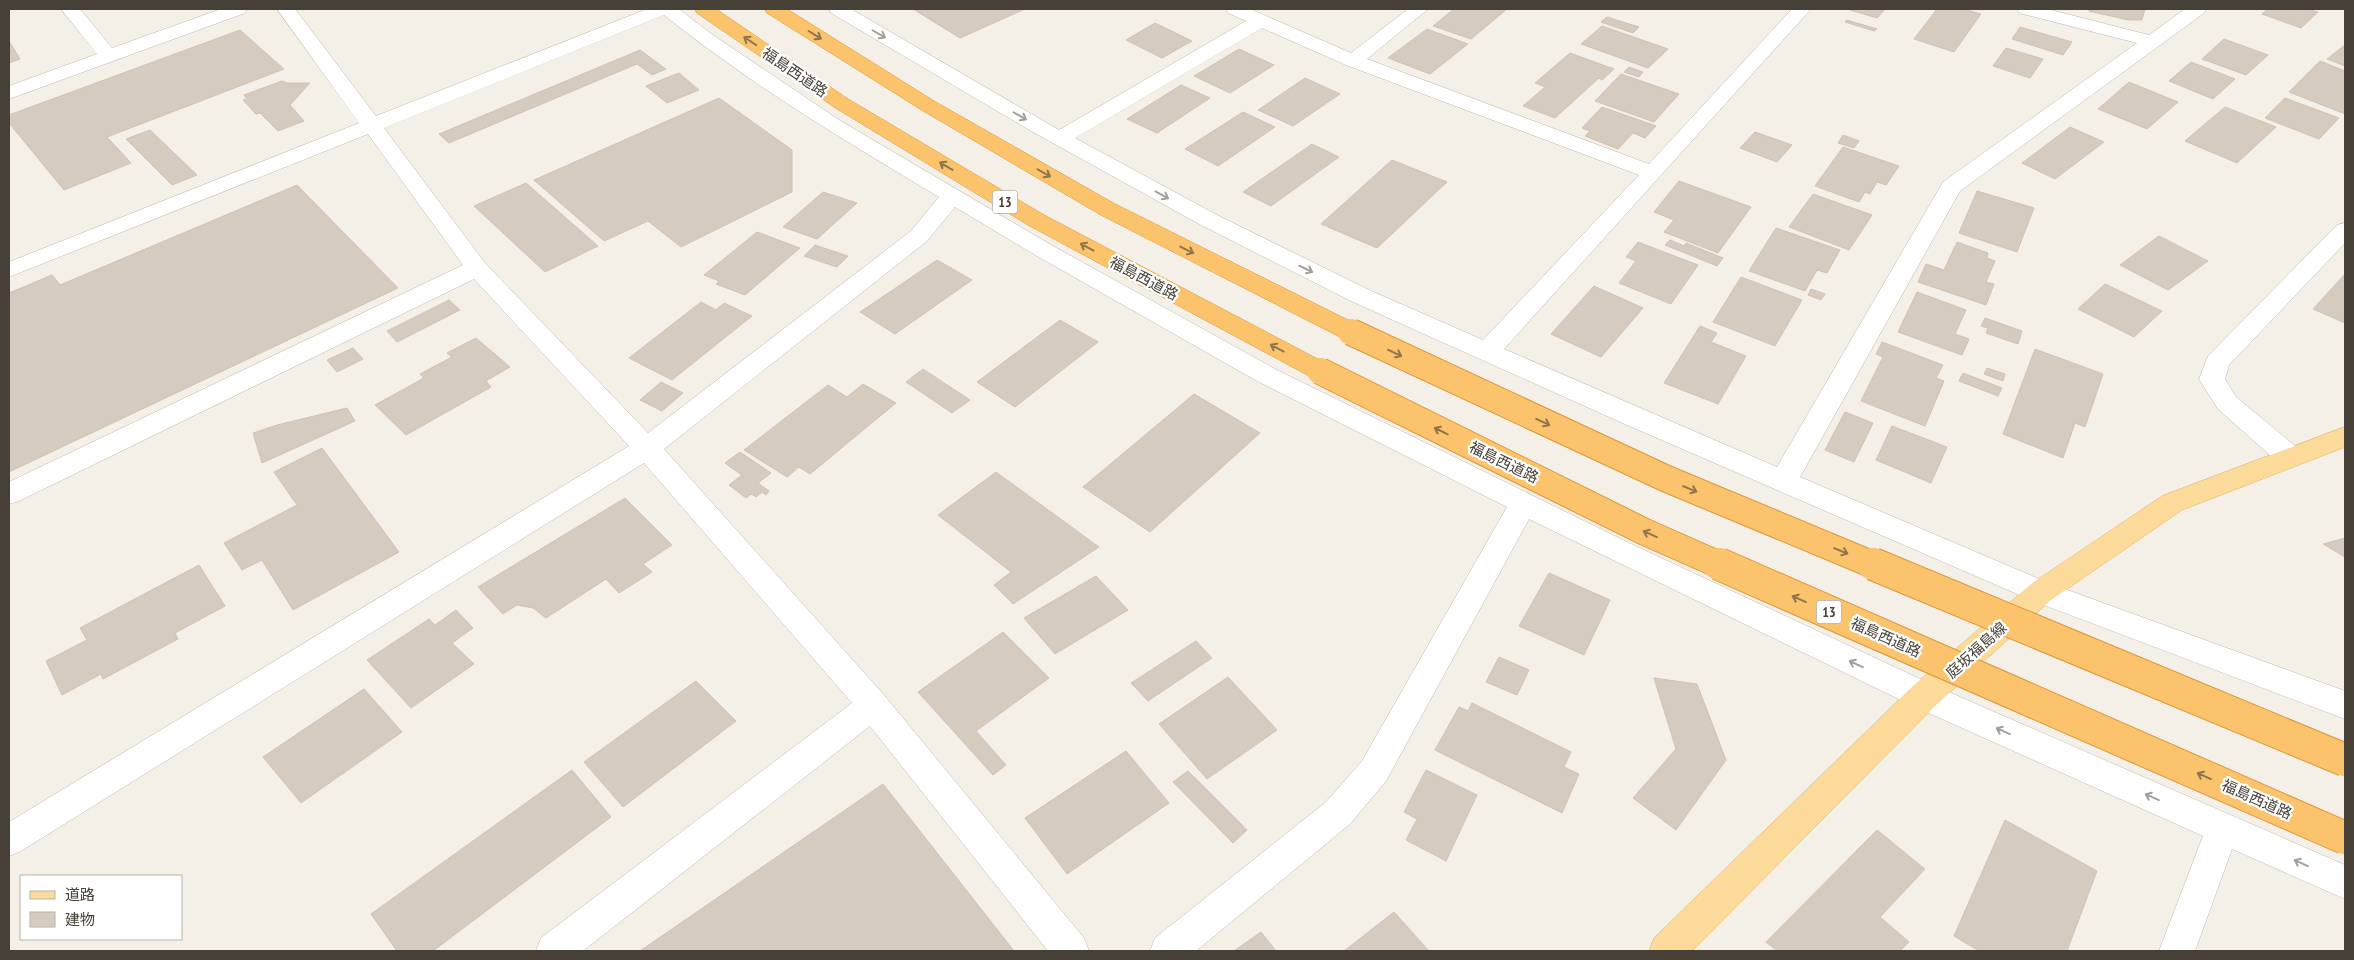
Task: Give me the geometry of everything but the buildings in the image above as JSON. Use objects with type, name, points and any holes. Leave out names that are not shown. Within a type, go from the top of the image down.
[{"type":"highway","name":"福島西道路","points":[[704,9],[841,103],[1036,220],[1320,371],[1645,532],[2345,838]]},
{"type":"highway","points":[[774,9],[927,106],[1107,209],[1351,332],[1667,479],[2345,760]]},
{"type":"main road","name":"庭坂福島線","points":[[1668,951],[1924,696],[2040,592],[2172,503],[2345,437]]},
{"type":"street","points":[[70,9],[109,57]]},
{"type":"street","points":[[9,93],[238,9]]},
{"type":"street","points":[[286,9],[373,124],[477,268],[647,448],[873,705],[1071,951]]},
{"type":"street","points":[[9,270],[663,9]]},
{"type":"street","points":[[668,9],[703,36],[832,124],[1045,251],[1266,375],[1617,550],[1924,696],[2345,882]]},
{"type":"street","points":[[838,9],[1060,138],[1217,225],[1361,296],[1636,418],[1784,480],[2040,592],[2345,705]]},
{"type":"street","points":[[1235,9],[1352,61],[1653,173]]},
{"type":"street","points":[[1352,61],[1419,9]]},
{"type":"street","points":[[1487,352],[1802,9]]},
{"type":"street","points":[[2026,9],[2152,41]]},
{"type":"street","points":[[1784,480],[1952,187],[2197,9]]},
{"type":"street","points":[[1060,138],[1260,20]]},
{"type":"street","points":[[9,840],[647,448],[919,236],[952,196]]},
{"type":"street","points":[[2290,457],[2227,403],[2212,379],[2217,362],[2345,230]]},
{"type":"street","points":[[9,494],[477,268]]},
{"type":"street","points":[[1168,951],[1338,813],[1374,771],[1524,504]]},
{"type":"street","points":[[554,951],[873,705]]},
{"type":"street","points":[[2177,951],[2223,828]]}]
